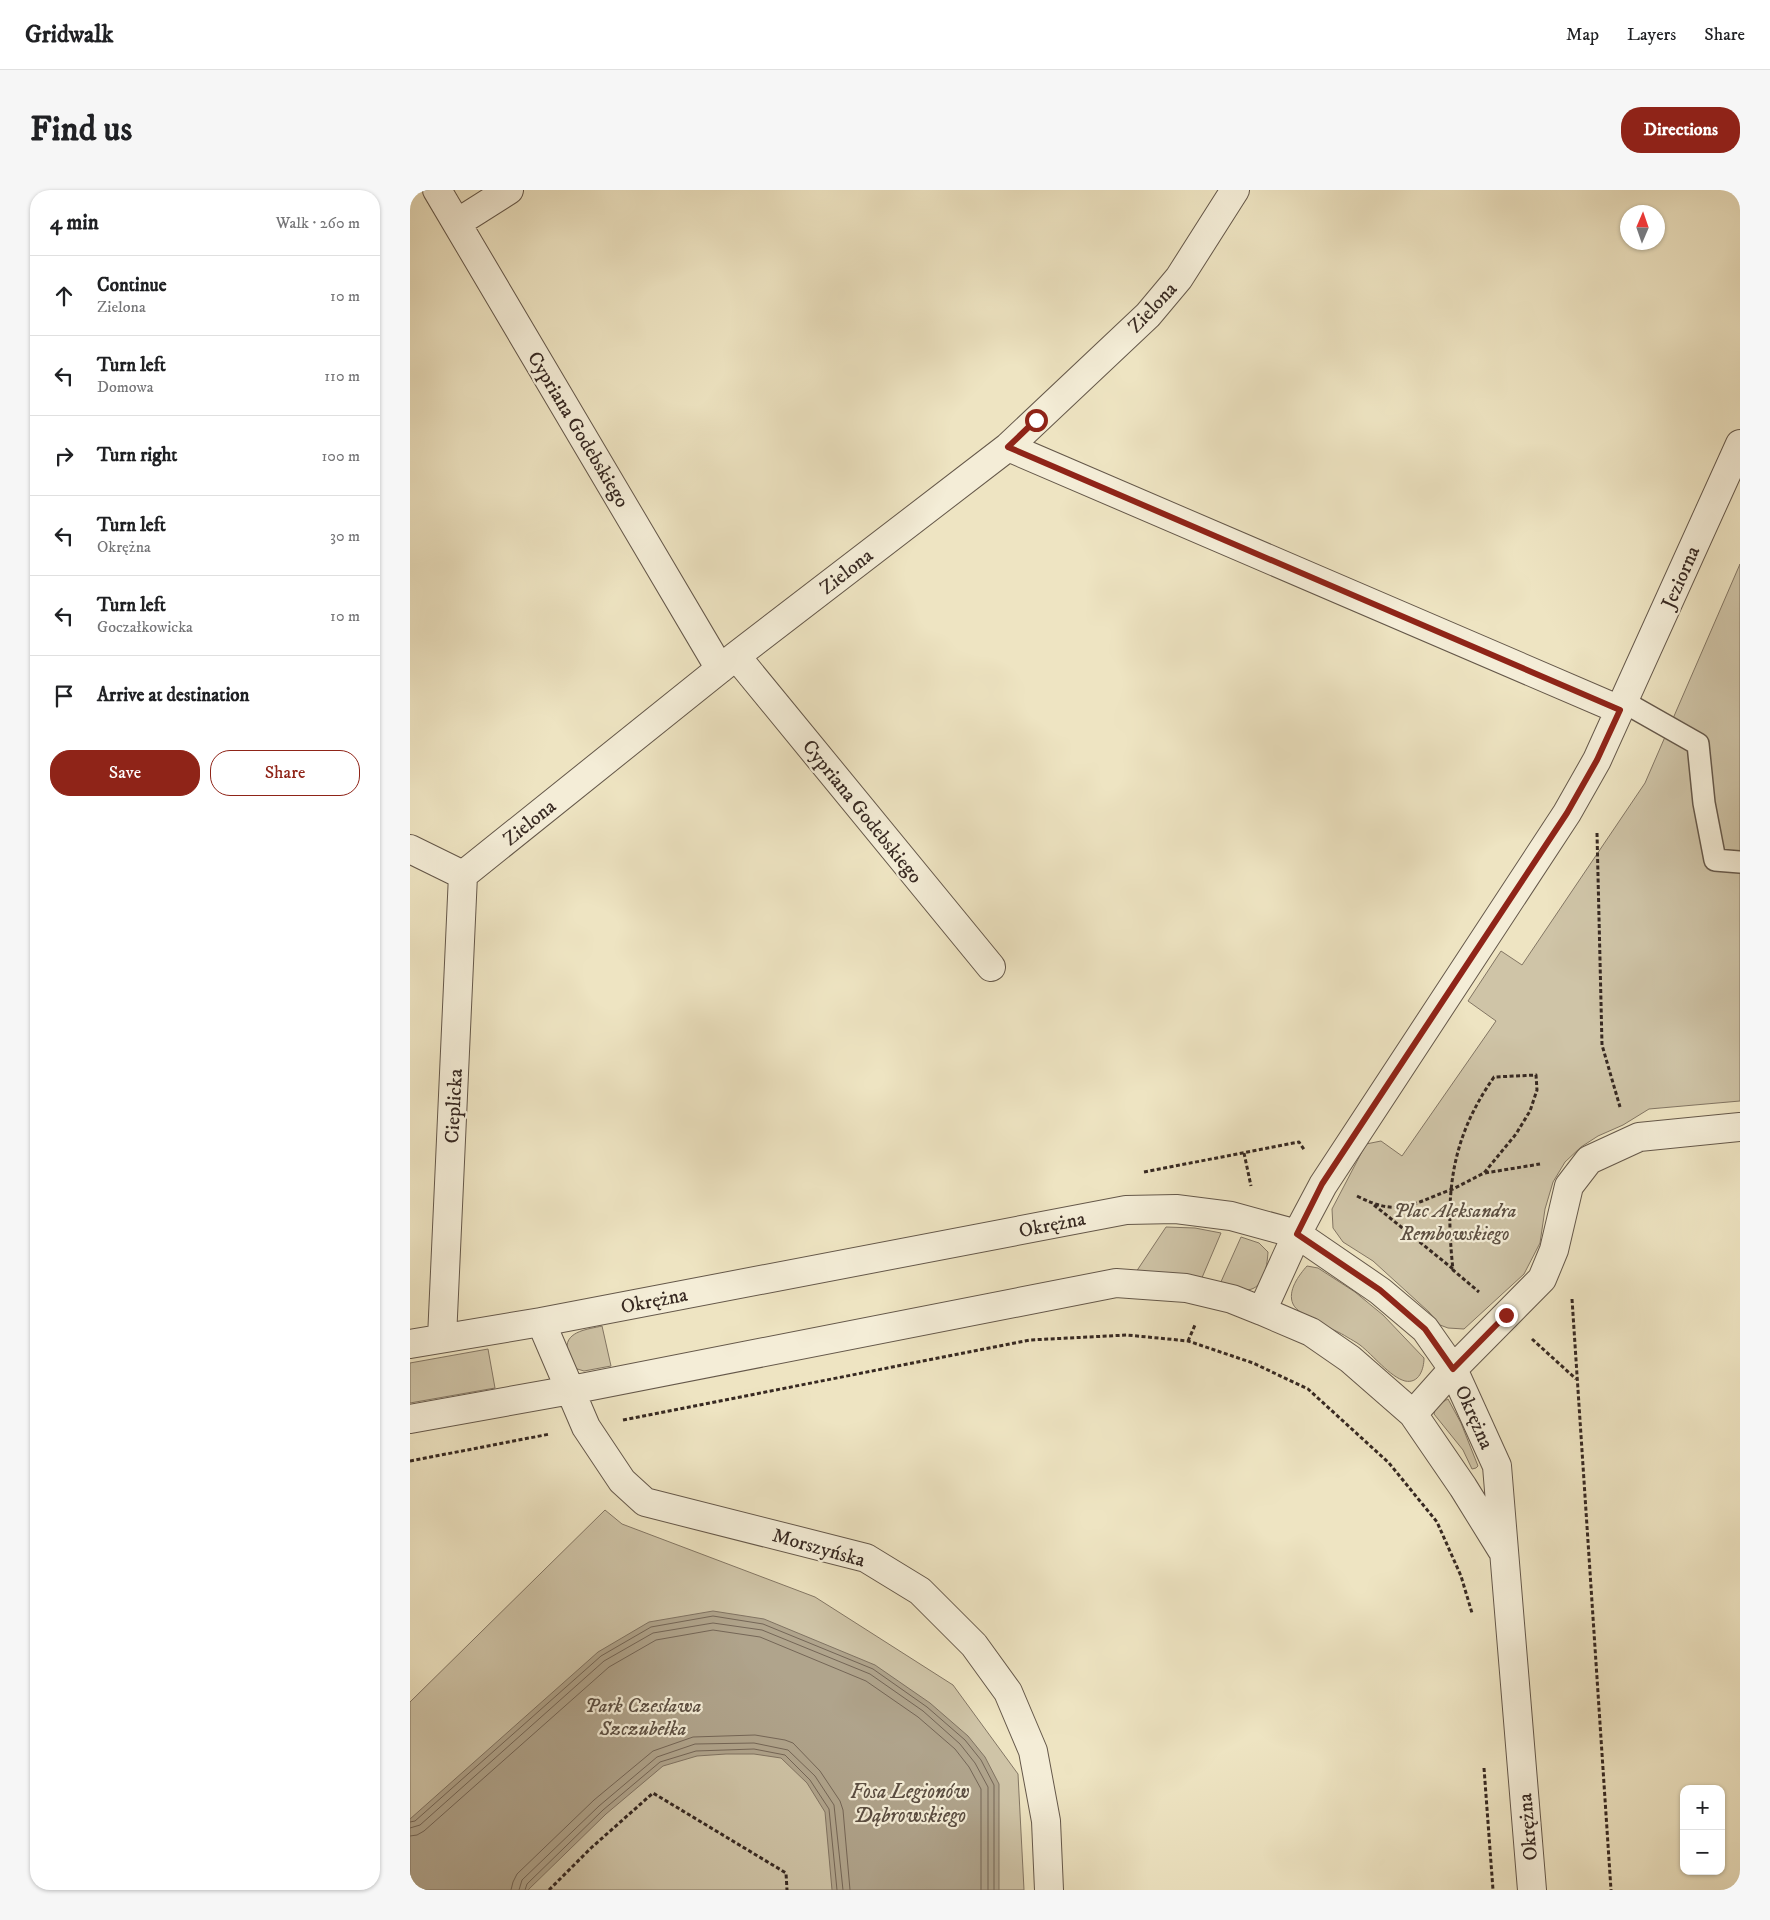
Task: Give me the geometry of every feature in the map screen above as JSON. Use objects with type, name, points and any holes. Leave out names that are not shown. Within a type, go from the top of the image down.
[{"type":"street","name":"Cypriana Godebskiego","points":[[437,190],[728,662],[991,967]]},
{"type":"street","points":[[457,223],[509,190]]},
{"type":"street","name":"Zielona","points":[[463,875],[728,662],[1008,447],[1148,315],[1179,278],[1235,190]]},
{"type":"street","name":"Jeziorna","points":[[1622,706],[1740,444]]},
{"type":"street","points":[[1008,447],[1622,706],[1597,760],[1567,813],[1326,1179],[1297,1234],[1262,1310]]},
{"type":"street","points":[[410,848],[463,875]]},
{"type":"street","name":"Cieplicka","points":[[442,1338],[463,875]]},
{"type":"street","points":[[1413,1414],[1453,1369],[1542,1279],[1554,1250],[1568,1186],[1589,1160],[1640,1137],[1740,1128]]},
{"type":"street","name":"Okrężna","points":[[410,1344],[541,1322],[1126,1210],[1176,1209],[1231,1216],[1297,1234],[1380,1290],[1425,1329],[1453,1369],[1496,1466],[1532,1890]]},
{"type":"street","name":"Okrężna","points":[[410,1419],[571,1390],[1116,1283],[1186,1288],[1232,1299],[1262,1310],[1311,1332],[1350,1359],[1413,1414],[1463,1487],[1504,1555]]},
{"type":"street","name":"Morszyńska","points":[[541,1322],[586,1427],[622,1481],[645,1502],[866,1558],[920,1591],[974,1645],[1008,1692],[1033,1751],[1046,1821],[1049,1890]]},
{"type":"lane","points":[[1622,706],[1698,744],[1704,803],[1715,860],[1740,862]]},
{"type":"path","points":[[1597,830],[1602,1046],[1621,1109]]},
{"type":"path","points":[[1450,1190],[1456,1160],[1472,1112],[1494,1076],[1536,1075],[1537,1090],[1530,1111],[1516,1134],[1484,1173]]},
{"type":"path","points":[[1372,1204],[1387,1208],[1404,1208],[1450,1190],[1484,1173],[1548,1163]]},
{"type":"path","points":[[1326,1179],[1372,1204],[1453,1270]]},
{"type":"path","points":[[1572,1290],[1612,1890]]},
{"type":"path","points":[[410,1461],[1030,1340],[1127,1335],[1188,1341],[1253,1362],[1308,1389],[1389,1463],[1437,1522],[1461,1576],[1474,1618]]},
{"type":"path","points":[[1484,1764],[1493,1890]]},
{"type":"path","points":[[549,1890],[591,1848],[653,1793],[786,1873],[787,1890]]},
{"type":"green space","name":"Plac Aleksandra Rembowskiego","points":[[1740,564],[1740,1101],[1649,1109],[1581,1147],[1565,1162],[1553,1182],[1545,1209],[1540,1243],[1524,1274],[1464,1329],[1448,1328],[1440,1325],[1429,1312],[1373,1261],[1343,1242],[1333,1228],[1332,1209],[1366,1144],[1381,1141],[1402,1156],[1496,1021],[1468,1001],[1501,951],[1522,965],[1645,783]]},
{"type":"green space","points":[[1166,1227],[1195,1228],[1221,1233],[1201,1280],[1136,1272]]},
{"type":"green space","points":[[1241,1237],[1259,1243],[1268,1252],[1267,1265],[1263,1277],[1256,1287],[1250,1290],[1237,1289],[1220,1284]]},
{"type":"green space","points":[[1307,1266],[1318,1268],[1355,1292],[1383,1315],[1424,1358],[1420,1375],[1410,1381],[1399,1379],[1358,1344],[1296,1309],[1292,1299],[1293,1289],[1297,1279]]},
{"type":"green space","points":[[602,1326],[611,1366],[584,1371],[574,1368],[567,1350],[570,1338],[579,1332]]},
{"type":"green space","points":[[488,1349],[495,1388],[410,1403],[410,1363]]},
{"type":"green space","points":[[1448,1399],[1461,1423],[1478,1466],[1476,1468],[1472,1469],[1463,1450],[1434,1414],[1437,1407]]},
{"type":"green space","name":"Park Czesława Szczubełka","points":[[605,1510],[622,1524],[815,1597],[953,1685],[1018,1774],[1024,1890],[410,1890],[410,1702]]},
{"type":"water","name":"Fosa Legionów Dąbrowskiego","points":[[713,1611],[764,1619],[875,1665],[930,1703],[968,1736],[985,1757],[999,1784],[999,1890],[832,1890],[825,1812],[807,1783],[781,1758],[754,1754],[726,1754],[697,1756],[663,1766],[606,1814],[528,1890],[410,1890],[410,1819],[598,1652],[649,1622]]},
{"type":"route","points":[[1036,420],[1008,447],[1620,710],[1597,760],[1567,813],[1322,1184],[1297,1234],[1380,1290],[1425,1329],[1453,1369],[1506,1315]]}]
